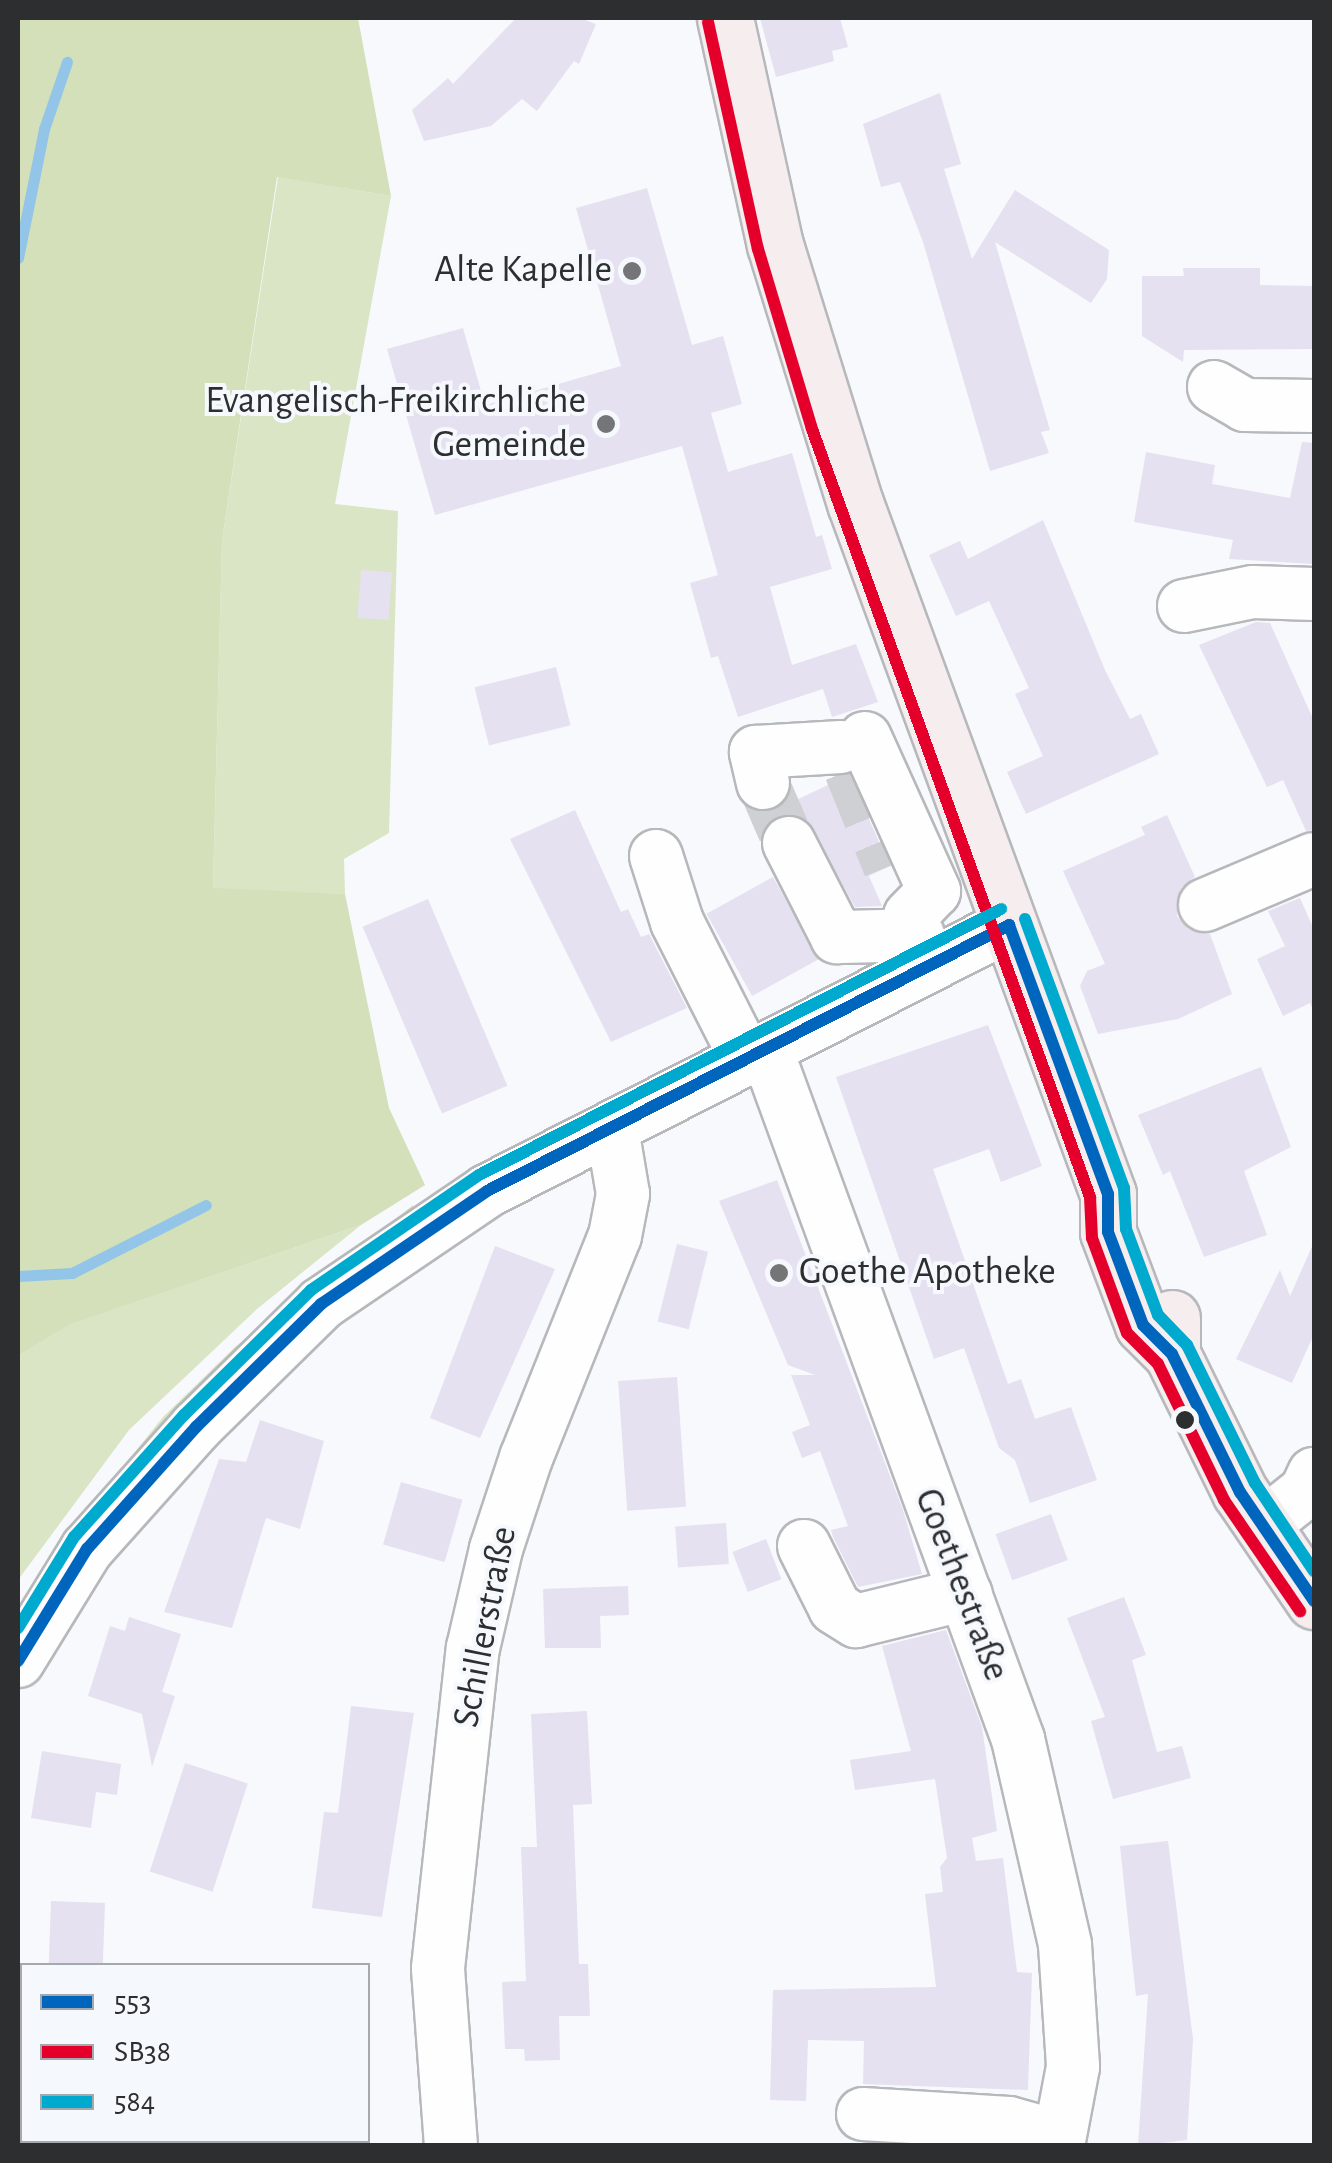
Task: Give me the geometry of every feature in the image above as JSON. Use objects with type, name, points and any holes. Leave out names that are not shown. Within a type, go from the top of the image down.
[{"type":"main road","points":[[724,18],[776,245],[828,424],[1108,1194],[1108,1232],[1143,1325],[1172,1354],[1262,1526],[1314,1601]]},
{"type":"street","points":[[1214,387],[1244,406],[1314,406]]},
{"type":"street","points":[[1184,606],[1253,592],[1314,594]]},
{"type":"street","points":[[763,783],[756,752],[852,751],[924,696]]},
{"type":"street","points":[[18,1662],[87,1549],[196,1427],[320,1304],[453,1212],[756,1054],[919,938],[934,891],[852,751]]},
{"type":"street","points":[[789,843],[837,937],[919,938],[1010,926]]},
{"type":"street","name":"Goethestraße","points":[[656,856],[677,922],[756,1054],[966,1594],[1018,1740],[1062,1931],[1073,2068],[1059,2141],[1009,2122],[864,2114]]},
{"type":"street","points":[[1206,906],[1314,859]]},
{"type":"street","points":[[890,866],[919,938]]},
{"type":"street","name":"Schillerstraße","points":[[451,2146],[438,1968],[474,1648],[526,1458],[614,1236],[623,1194],[612,1129]]},
{"type":"street","points":[[1262,1526],[1306,1491],[1314,1474]]},
{"type":"street","points":[[804,1546],[835,1608],[856,1621],[966,1594]]},
{"type":"green space","points":[[18,18],[358,18],[391,196],[277,177],[222,541],[213,888],[345,894],[389,1108],[425,1185],[361,1225],[68,1325],[18,1356]]},
{"type":"green space","points":[[278,177],[391,196],[335,504],[398,511],[389,833],[344,859],[345,894],[213,889],[222,541]]},
{"type":"green space","points":[[413,1205],[415,1217],[74,1528],[163,1417],[235,1347]]},
{"type":"green space","points":[[361,1225],[257,1309],[129,1430],[18,1580],[18,1356],[67,1325]]},
{"type":"building","points":[[516,18],[580,18],[596,24],[579,64],[574,61],[537,111],[522,99],[491,126],[424,141],[412,110],[448,78],[453,84]]},
{"type":"building","points":[[760,18],[840,18],[848,47],[832,51],[834,61],[776,77]]},
{"type":"building","points":[[940,93],[961,164],[944,169],[972,259],[1015,190],[1109,250],[1107,279],[1091,303],[995,242],[1050,430],[1041,432],[1049,453],[990,471],[923,242],[900,182],[881,187],[863,124]]},
{"type":"building","points":[[647,188],[692,345],[723,336],[742,404],[711,413],[728,472],[792,453],[816,537],[822,535],[832,569],[770,587],[792,665],[856,644],[878,702],[832,717],[823,689],[738,717],[718,656],[711,658],[690,583],[718,575],[682,446],[435,515],[387,349],[463,328],[485,405],[621,366],[576,208]]},
{"type":"building","points":[[1183,268],[1260,268],[1260,285],[1314,286],[1314,349],[1184,350],[1183,362],[1142,336],[1142,276],[1184,276]]},
{"type":"building","points":[[1302,442],[1314,443],[1314,564],[1229,559],[1233,540],[1134,522],[1146,452],[1215,465],[1212,484],[1290,498]]},
{"type":"building","points":[[1043,520],[1105,670],[1130,719],[1141,714],[1159,754],[1026,814],[1007,772],[1043,756],[1015,694],[1029,688],[989,601],[956,616],[929,555],[960,541],[968,559]]},
{"type":"building","points":[[361,570],[392,572],[389,620],[358,618]]},
{"type":"building","points":[[1256,622],[1270,623],[1314,721],[1314,830],[1306,831],[1283,780],[1267,787],[1199,645]]},
{"type":"building","points":[[556,667],[571,725],[489,746],[474,687]]},
{"type":"building","points":[[849,775],[890,866],[869,876],[882,906],[855,907],[806,818],[776,816],[762,832],[753,811],[771,812]]},
{"type":"building","points":[[575,810],[621,912],[628,909],[641,937],[649,934],[687,1008],[611,1042],[510,839]]},
{"type":"building","points":[[1167,815],[1195,877],[1181,888],[1177,916],[1188,929],[1210,934],[1232,994],[1178,1019],[1098,1034],[1080,986],[1087,971],[1105,964],[1063,871],[1145,835],[1141,827]]},
{"type":"building","points":[[773,877],[819,959],[752,996],[707,914]]},
{"type":"building","points":[[1300,898],[1314,930],[1314,1012],[1310,1003],[1283,1016],[1257,959],[1285,946],[1268,911]]},
{"type":"building","points":[[428,899],[507,1086],[442,1114],[363,927]]},
{"type":"building","points":[[988,1025],[1042,1166],[1001,1182],[989,1149],[933,1169],[1008,1384],[1021,1379],[1035,1419],[1071,1407],[1097,1480],[1030,1503],[1015,1460],[999,1448],[964,1348],[934,1359],[836,1077]]},
{"type":"building","points":[[1261,1067],[1291,1147],[1244,1171],[1267,1235],[1204,1257],[1170,1171],[1163,1175],[1138,1115]]},
{"type":"building","points":[[777,1180],[903,1510],[922,1574],[858,1587],[831,1530],[848,1526],[820,1451],[802,1458],[792,1432],[810,1425],[791,1375],[815,1375],[788,1365],[719,1201]]},
{"type":"building","points":[[1314,1242],[1314,1334],[1292,1383],[1236,1359],[1280,1270],[1290,1296]]},
{"type":"building","points":[[677,1244],[708,1252],[689,1329],[658,1322]]},
{"type":"building","points":[[495,1246],[555,1269],[480,1438],[430,1418]]},
{"type":"building","points":[[677,1377],[686,1507],[627,1511],[618,1381]]},
{"type":"building","points":[[260,1420],[324,1441],[300,1529],[266,1518],[232,1628],[164,1612],[219,1459],[246,1462]]},
{"type":"building","points":[[401,1482],[463,1500],[445,1562],[383,1544]]},
{"type":"building","points":[[1051,1514],[1068,1560],[1012,1580],[996,1534]]},
{"type":"building","points":[[726,1523],[729,1564],[678,1567],[675,1527]]},
{"type":"building","points":[[766,1539],[781,1579],[748,1592],[732,1552]]},
{"type":"building","points":[[628,1586],[629,1615],[600,1616],[601,1648],[545,1648],[543,1589]]},
{"type":"building","points":[[1124,1597],[1146,1655],[1132,1660],[1157,1752],[1182,1746],[1191,1778],[1113,1799],[1091,1721],[1105,1717],[1067,1618]]},
{"type":"building","points":[[129,1617],[181,1634],[162,1692],[175,1696],[152,1767],[142,1714],[88,1696],[110,1626],[125,1631]]},
{"type":"building","points":[[946,1630],[982,1727],[997,1831],[972,1838],[976,1861],[1003,1858],[1017,1972],[1032,1973],[1028,2090],[863,2084],[864,2041],[808,2040],[806,2101],[770,2100],[773,1990],[936,1987],[925,1894],[943,1892],[940,1867],[947,1858],[935,1779],[855,1790],[850,1760],[911,1751],[882,1646]]},
{"type":"building","points":[[351,1706],[414,1713],[382,1917],[312,1908],[324,1812],[338,1813]]},
{"type":"building","points":[[587,1711],[592,1804],[573,1805],[579,1964],[588,1964],[590,2016],[559,2016],[560,2060],[525,2061],[524,2049],[505,2049],[502,1982],[526,1981],[521,1847],[537,1847],[531,1714]]},
{"type":"building","points":[[42,1751],[121,1764],[117,1795],[96,1792],[91,1828],[31,1818]]},
{"type":"building","points":[[185,1763],[248,1783],[213,1892],[150,1871]]},
{"type":"building","points":[[1168,1841],[1193,2039],[1187,2140],[1138,2146],[1148,1994],[1136,1996],[1120,1846]]},
{"type":"building","points":[[51,1901],[105,1903],[103,1963],[49,1963]]},
{"type":"waterway","points":[[18,258],[44,129],[67,62]]},
{"type":"waterway","points":[[18,1276],[72,1273],[206,1205]]},
{"type":"tunnel","points":[[850,770],[889,866]]},
{"type":"tunnel","points":[[763,783],[789,843]]},
{"type":"transit line","name":"SB38","points":[[708,22],[758,249],[812,429],[1090,1197],[1092,1238],[1127,1333],[1158,1364],[1224,1500],[1300,1611]]},
{"type":"transit line","name":"584","points":[[18,1628],[74,1537],[184,1415],[311,1290],[479,1175],[1001,909]]},
{"type":"transit line","name":"584","points":[[1025,919],[1124,1188],[1126,1229],[1158,1315],[1187,1345],[1255,1483],[1314,1571]]},
{"type":"transit line","name":"553","points":[[1009,925],[1108,1194],[1108,1232],[1143,1325],[1172,1354],[1240,1492],[1314,1601]]},
{"type":"transit line","name":"553","points":[[18,1661],[87,1549],[196,1427],[321,1304],[487,1191],[1009,925]]},
{"type":"place","name":"Alte Kapelle","points":[[632,271]]},
{"type":"place","name":"Evangelisch-Freikirchliche Gemeinde","points":[[606,424]]},
{"type":"place","name":"Goethe Apotheke","points":[[779,1273]]}]
